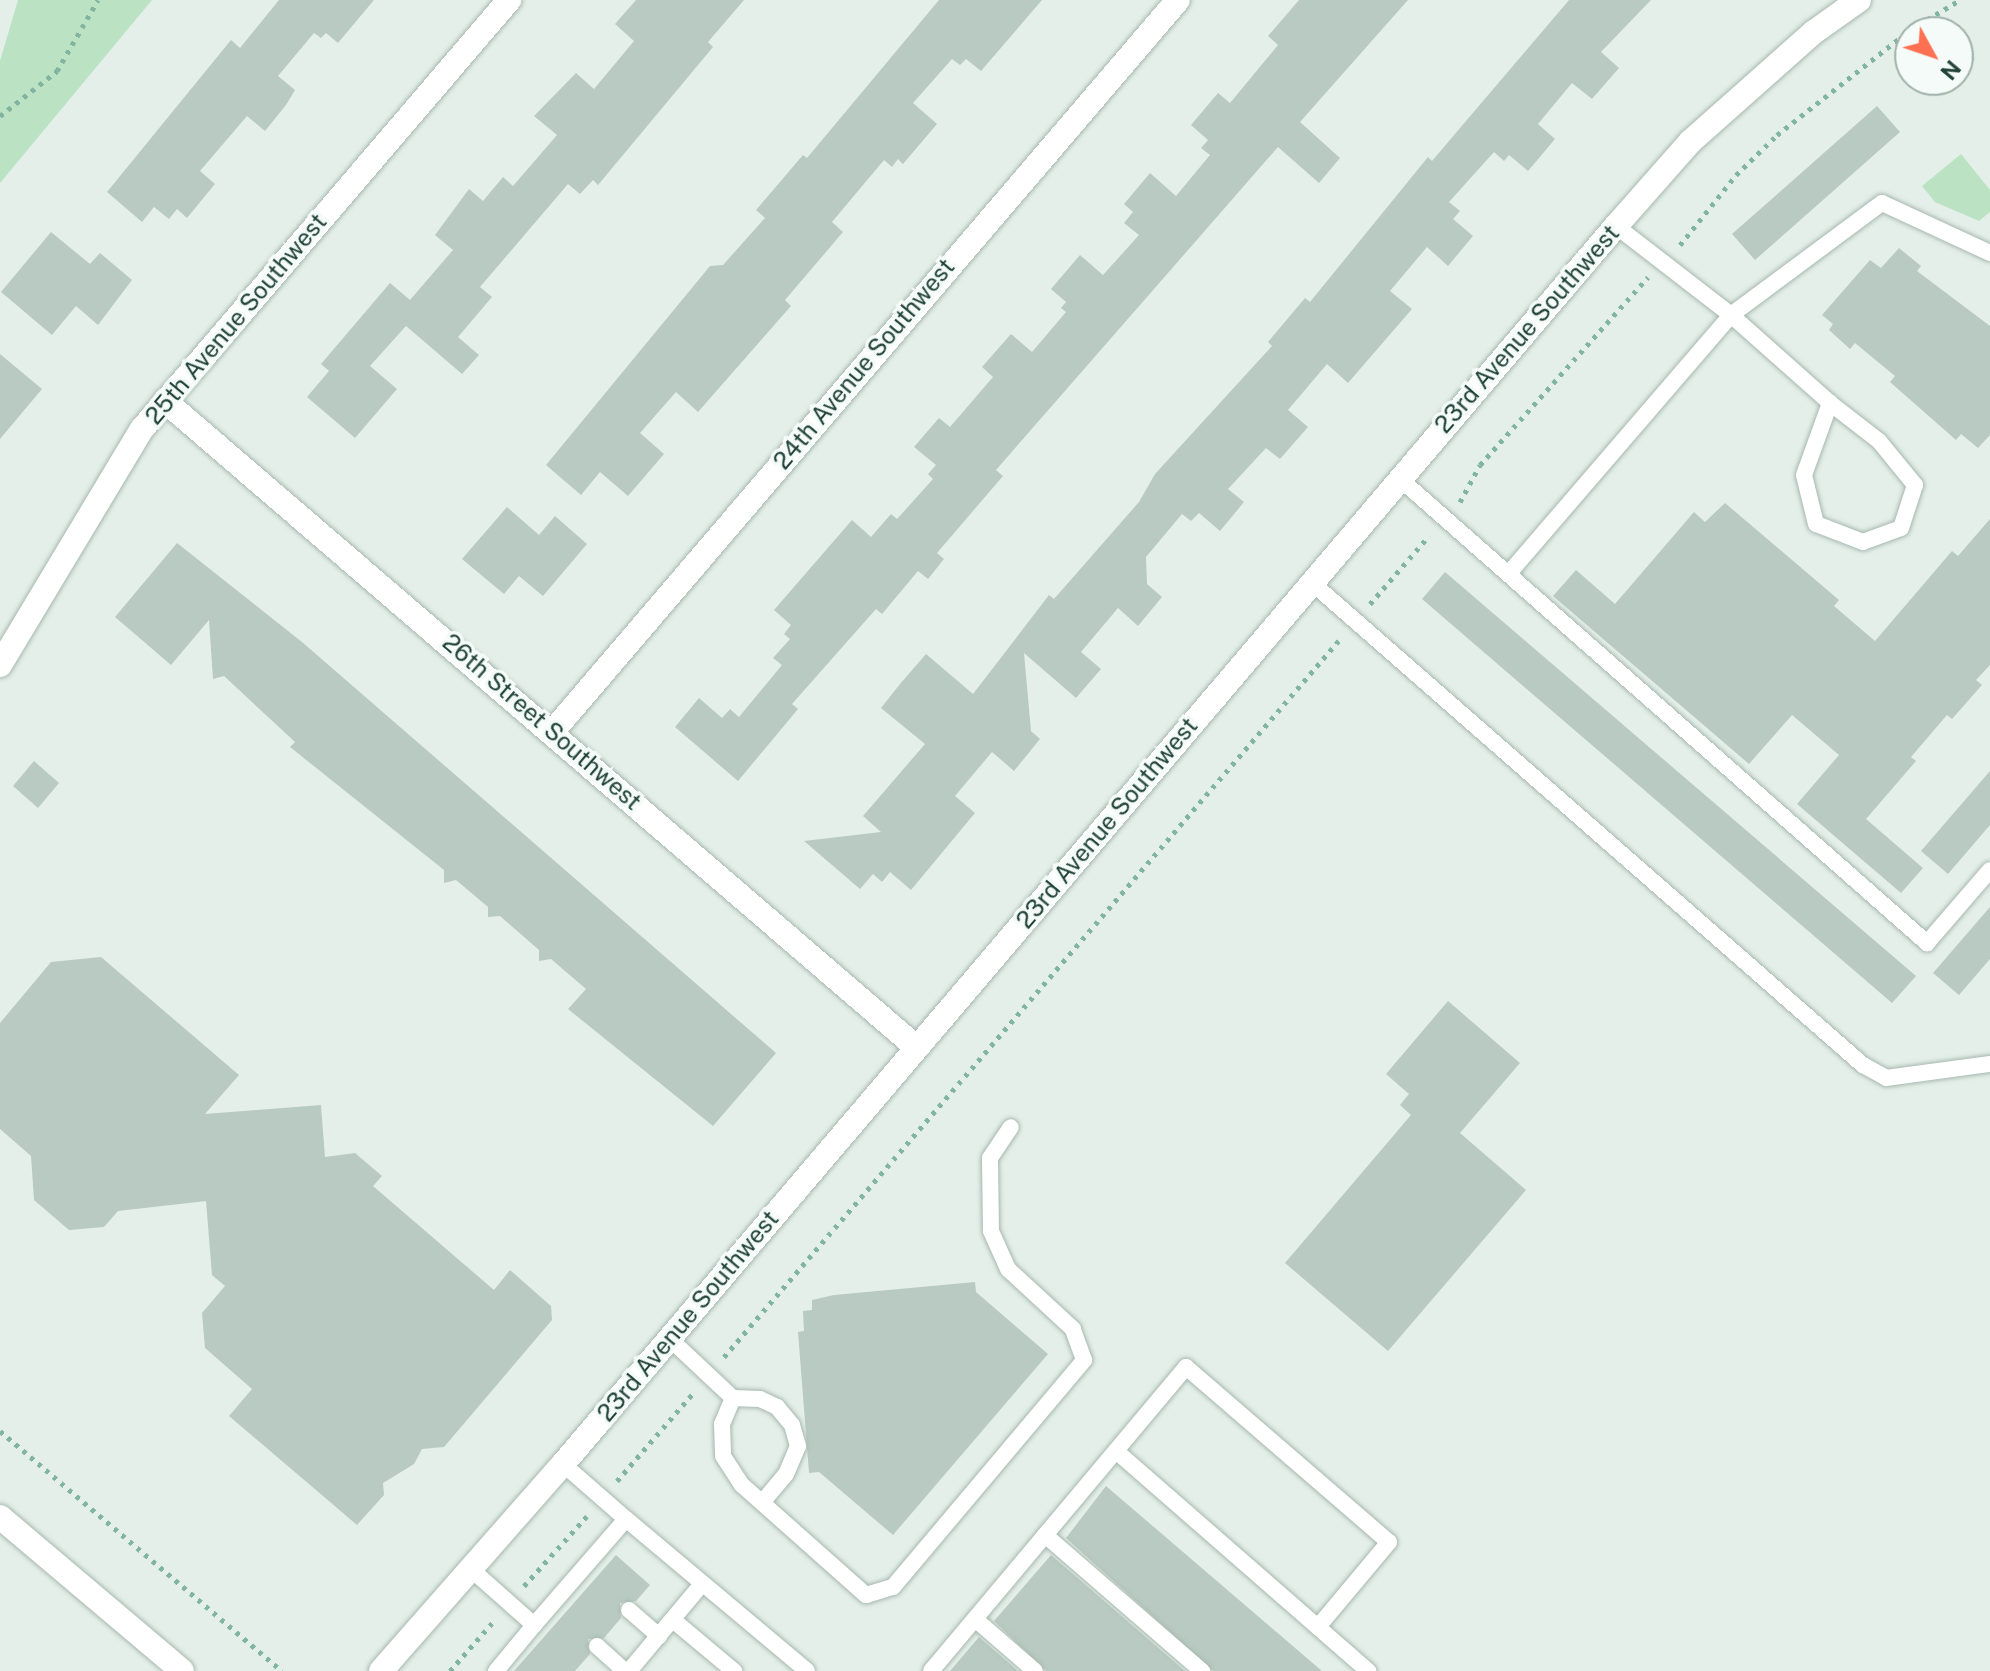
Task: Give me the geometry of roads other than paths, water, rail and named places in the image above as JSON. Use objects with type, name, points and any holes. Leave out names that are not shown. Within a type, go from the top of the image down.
[{"type":"street","name":"25th Avenue Southwest","points":[[0,665],[130,450],[165,401],[509,0]]},
{"type":"street","name":"24th Avenue Southwest","points":[[554,730],[1178,0]]},
{"type":"street","name":"23rd Avenue Southwest","points":[[381,1671],[563,1464],[1399,478],[1690,142],[1814,32],[1859,0]]},
{"type":"street","name":"26th Street Southwest","points":[[165,401],[554,730],[916,1047]]},
{"type":"street","points":[[0,1517],[182,1671]]},
{"type":"lane","points":[[1510,572],[1731,315],[1882,203],[1990,253]]},
{"type":"lane","points":[[1616,226],[1731,315],[1830,403],[1879,441],[1915,485],[1901,528],[1863,542],[1816,524],[1804,475],[1830,403]]},
{"type":"lane","points":[[1399,478],[1510,572],[1927,943],[1990,870]]},
{"type":"lane","points":[[1311,582],[1863,1065],[1886,1078],[1990,1064]]},
{"type":"lane","points":[[733,1398],[722,1424],[723,1456],[742,1485],[866,1595],[893,1587],[1084,1360],[1073,1329],[1008,1269],[991,1231],[990,1158],[1011,1127]]},
{"type":"lane","points":[[669,1338],[733,1398],[760,1399],[777,1407],[792,1425],[798,1446],[786,1474],[763,1501]]},
{"type":"lane","points":[[931,1671],[1186,1367],[1389,1542],[1318,1627]]},
{"type":"lane","points":[[1116,1451],[1368,1671]]},
{"type":"lane","points":[[563,1464],[807,1671]]},
{"type":"lane","points":[[496,1671],[526,1646],[534,1625],[557,1611],[588,1574],[626,1519]]},
{"type":"lane","points":[[1045,1535],[1202,1671]]},
{"type":"lane","points":[[472,1570],[534,1625]]},
{"type":"lane","points":[[597,1646],[627,1671],[702,1584]]},
{"type":"lane","points":[[629,1610],[659,1636]]},
{"type":"lane","points":[[975,1619],[1035,1671]]},
{"type":"lane","points":[[673,1620],[734,1671]]}]
